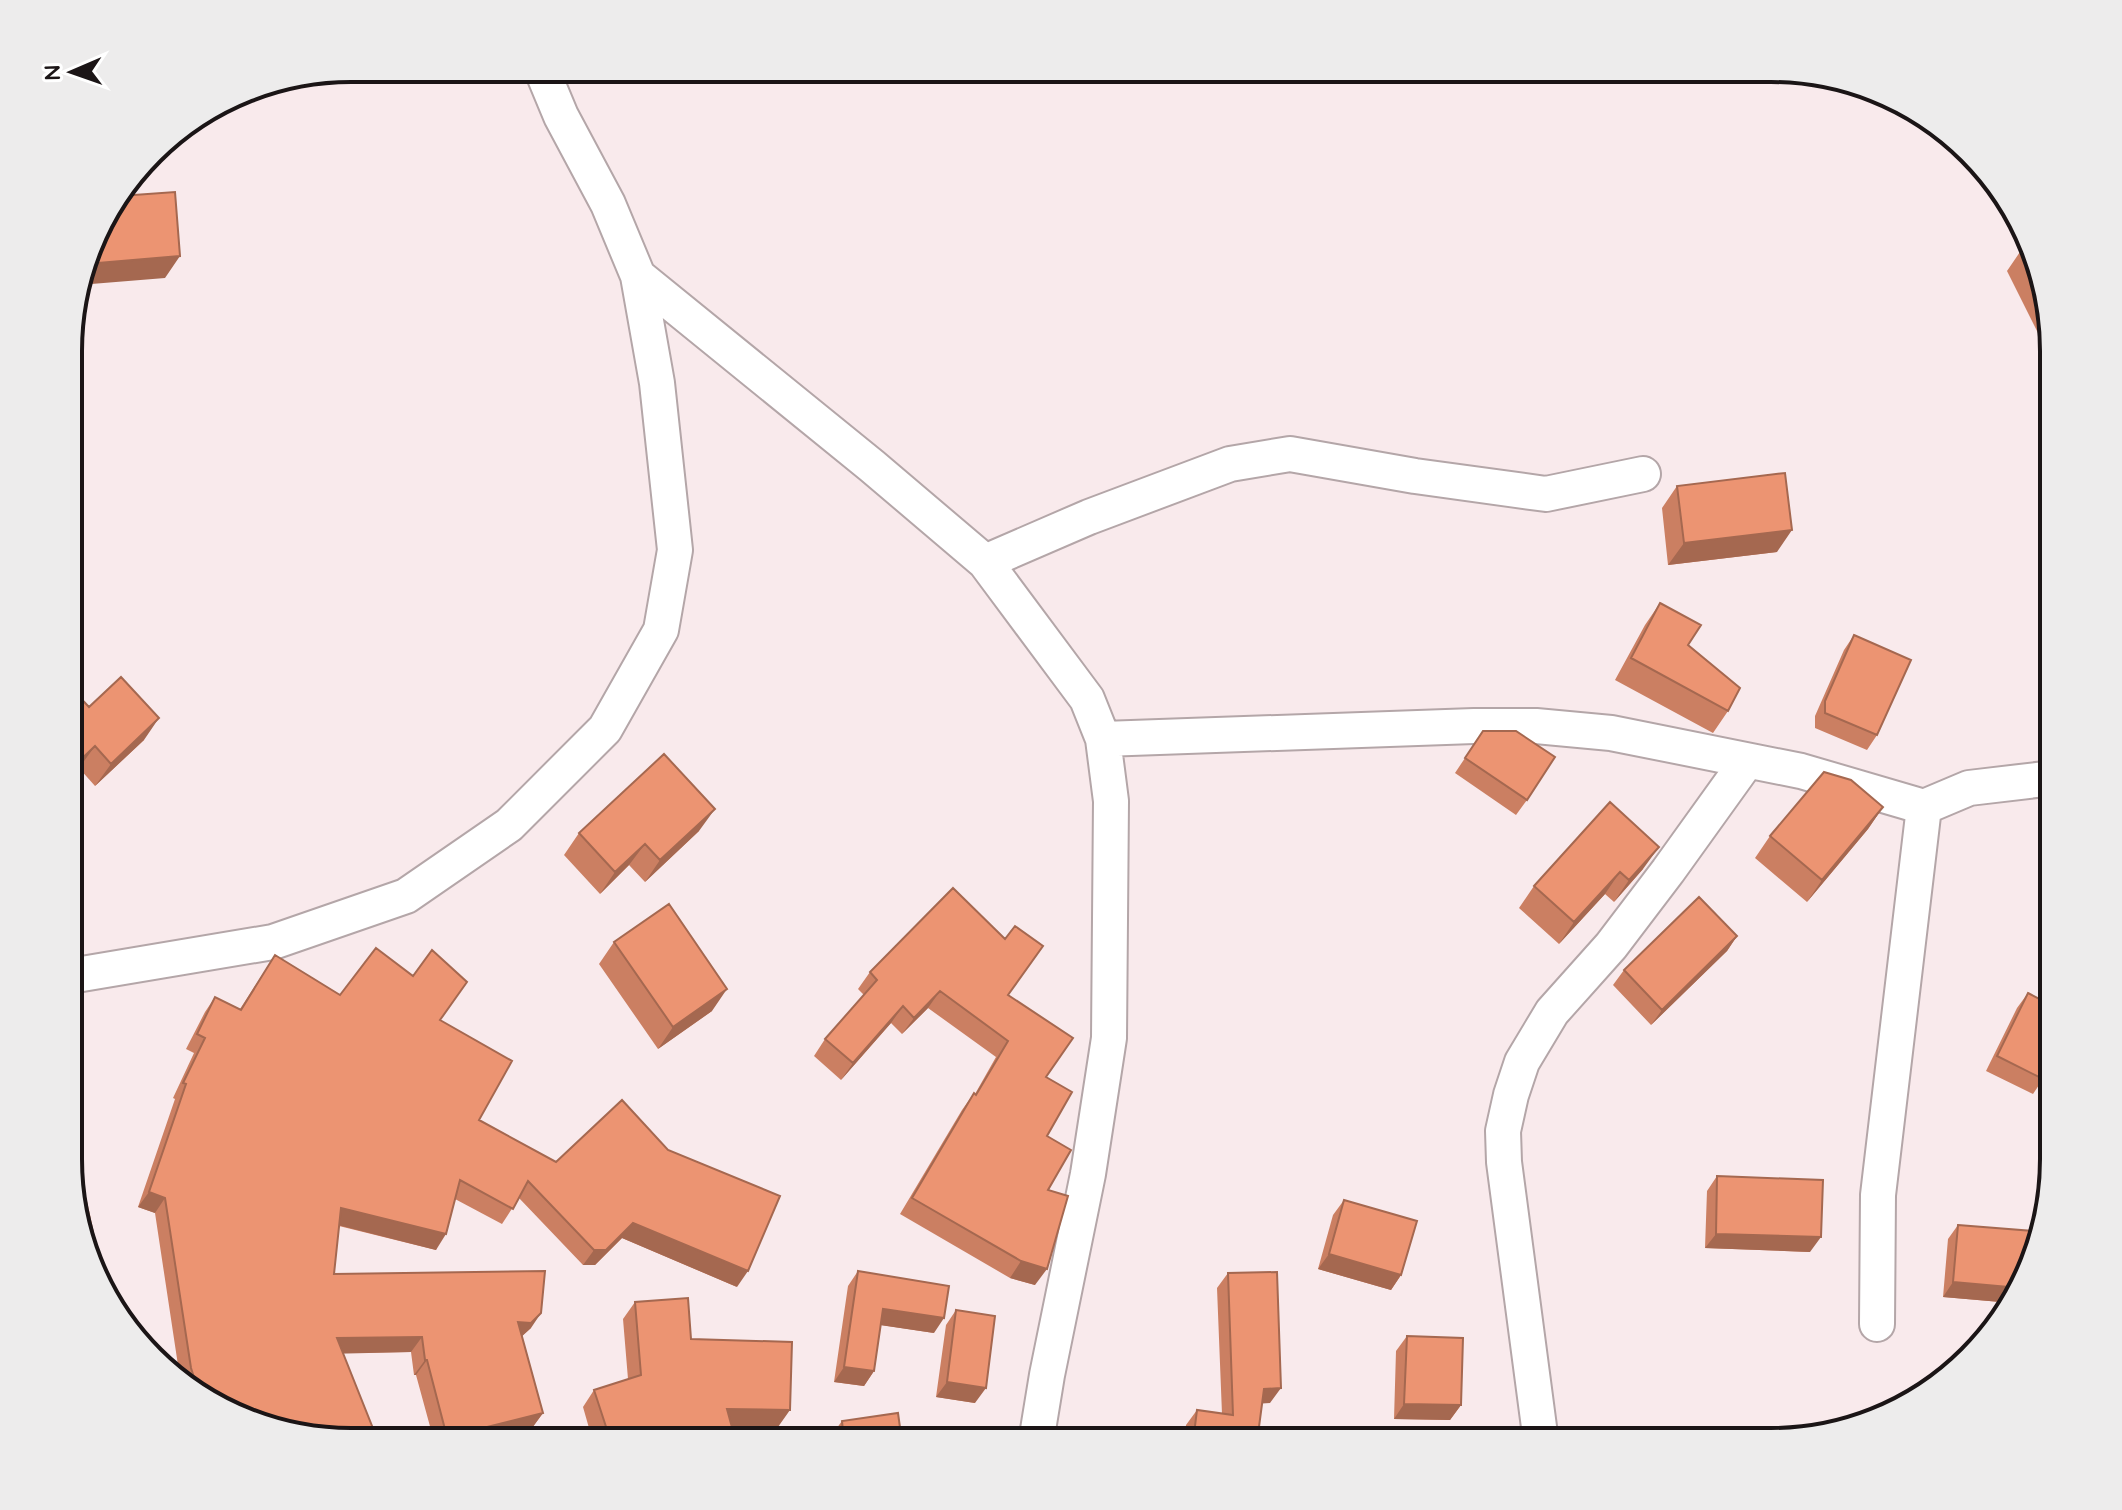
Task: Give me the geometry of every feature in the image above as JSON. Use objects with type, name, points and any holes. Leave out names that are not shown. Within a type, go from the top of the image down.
[{"type":"street","points":[[83,974],[273,942],[406,896],[509,825],[605,729],[661,630],[675,550],[657,383],[638,276],[608,204],[561,116],[547,82]]},
{"type":"street","points":[[638,276],[985,562],[1087,699],[1103,739],[1111,801],[1109,1038],[1088,1174],[1038,1427]]},
{"type":"street","points":[[985,562],[1089,517],[1230,464],[1290,454],[1415,476],[1546,494],[1643,474]]},
{"type":"street","points":[[1103,739],[1536,726],[1611,733],[1801,771],[1924,807],[1969,788],[2039,780]]},
{"type":"street","points":[[1539,1428],[1504,1162],[1503,1131],[1511,1095],[1522,1062],[1552,1012],[1611,946],[1747,761]]},
{"type":"street","points":[[1877,1324],[1878,1195],[1924,807]]},
{"type":"building","points":[[175,192],[180,256],[97,263],[118,217],[132,195]]},
{"type":"building","points":[[1785,473],[1792,530],[1684,543],[1677,486]]},
{"type":"building","points":[[1660,603],[1701,625],[1688,645],[1740,688],[1728,711],[1631,658]]},
{"type":"building","points":[[1854,635],[1911,660],[1877,735],[1825,713],[1825,701]]},
{"type":"building","points":[[121,677],[159,718],[111,764],[95,746],[82,758],[82,700],[89,707]]},
{"type":"building","points":[[1483,731],[1516,731],[1555,757],[1527,800],[1465,758]]},
{"type":"building","points":[[664,754],[715,809],[660,860],[645,844],[615,872],[579,833]]},
{"type":"building","points":[[1824,772],[1851,780],[1883,807],[1822,880],[1770,836]]},
{"type":"building","points":[[1610,802],[1659,847],[1629,880],[1620,872],[1574,922],[1534,886]]},
{"type":"building","points":[[953,888],[1005,939],[1015,926],[1043,946],[1008,995],[1073,1038],[1046,1077],[1072,1092],[1047,1136],[1071,1150],[1048,1190],[1068,1196],[1047,1269],[1021,1261],[912,1198],[1008,1041],[940,991],[914,1018],[903,1006],[853,1063],[825,1039],[877,980],[870,972]]},
{"type":"building","points":[[1699,897],[1737,936],[1662,1010],[1624,970]]},
{"type":"building","points":[[669,904],[727,989],[673,1027],[614,942]]},
{"type":"building","points":[[376,948],[413,976],[432,950],[467,982],[440,1020],[512,1061],[479,1120],[556,1162],[622,1100],[668,1150],[780,1196],[748,1271],[633,1223],[606,1250],[594,1250],[528,1181],[513,1209],[460,1180],[446,1234],[341,1208],[334,1274],[545,1271],[541,1313],[531,1323],[518,1322],[543,1413],[487,1427],[444,1427],[425,1360],[422,1337],[337,1338],[372,1427],[299,1423],[265,1414],[217,1392],[194,1376],[165,1198],[149,1192],[186,1084],[183,1083],[205,1038],[197,1034],[215,997],[241,1010],[275,955],[340,995]]},
{"type":"building","points":[[2028,993],[2039,999],[2039,1077],[1997,1056]]},
{"type":"building","points":[[1717,1176],[1823,1180],[1821,1237],[1716,1234]]},
{"type":"building","points":[[1344,1200],[1417,1221],[1401,1275],[1329,1254]]},
{"type":"building","points":[[1958,1225],[2030,1231],[2020,1262],[2007,1287],[1953,1282]]},
{"type":"building","points":[[858,1271],[949,1286],[944,1318],[883,1309],[874,1371],[844,1367]]},
{"type":"building","points":[[1277,1272],[1281,1388],[1264,1389],[1259,1428],[1195,1428],[1197,1410],[1233,1415],[1228,1273]]},
{"type":"building","points":[[688,1298],[691,1339],[792,1342],[790,1410],[727,1409],[732,1427],[606,1427],[594,1390],[641,1375],[635,1302]]},
{"type":"building","points":[[956,1310],[995,1316],[986,1388],[947,1382]]},
{"type":"building","points":[[1407,1336],[1463,1338],[1461,1405],[1404,1404]]},
{"type":"building","points":[[898,1413],[900,1427],[843,1427],[842,1421]]}]
